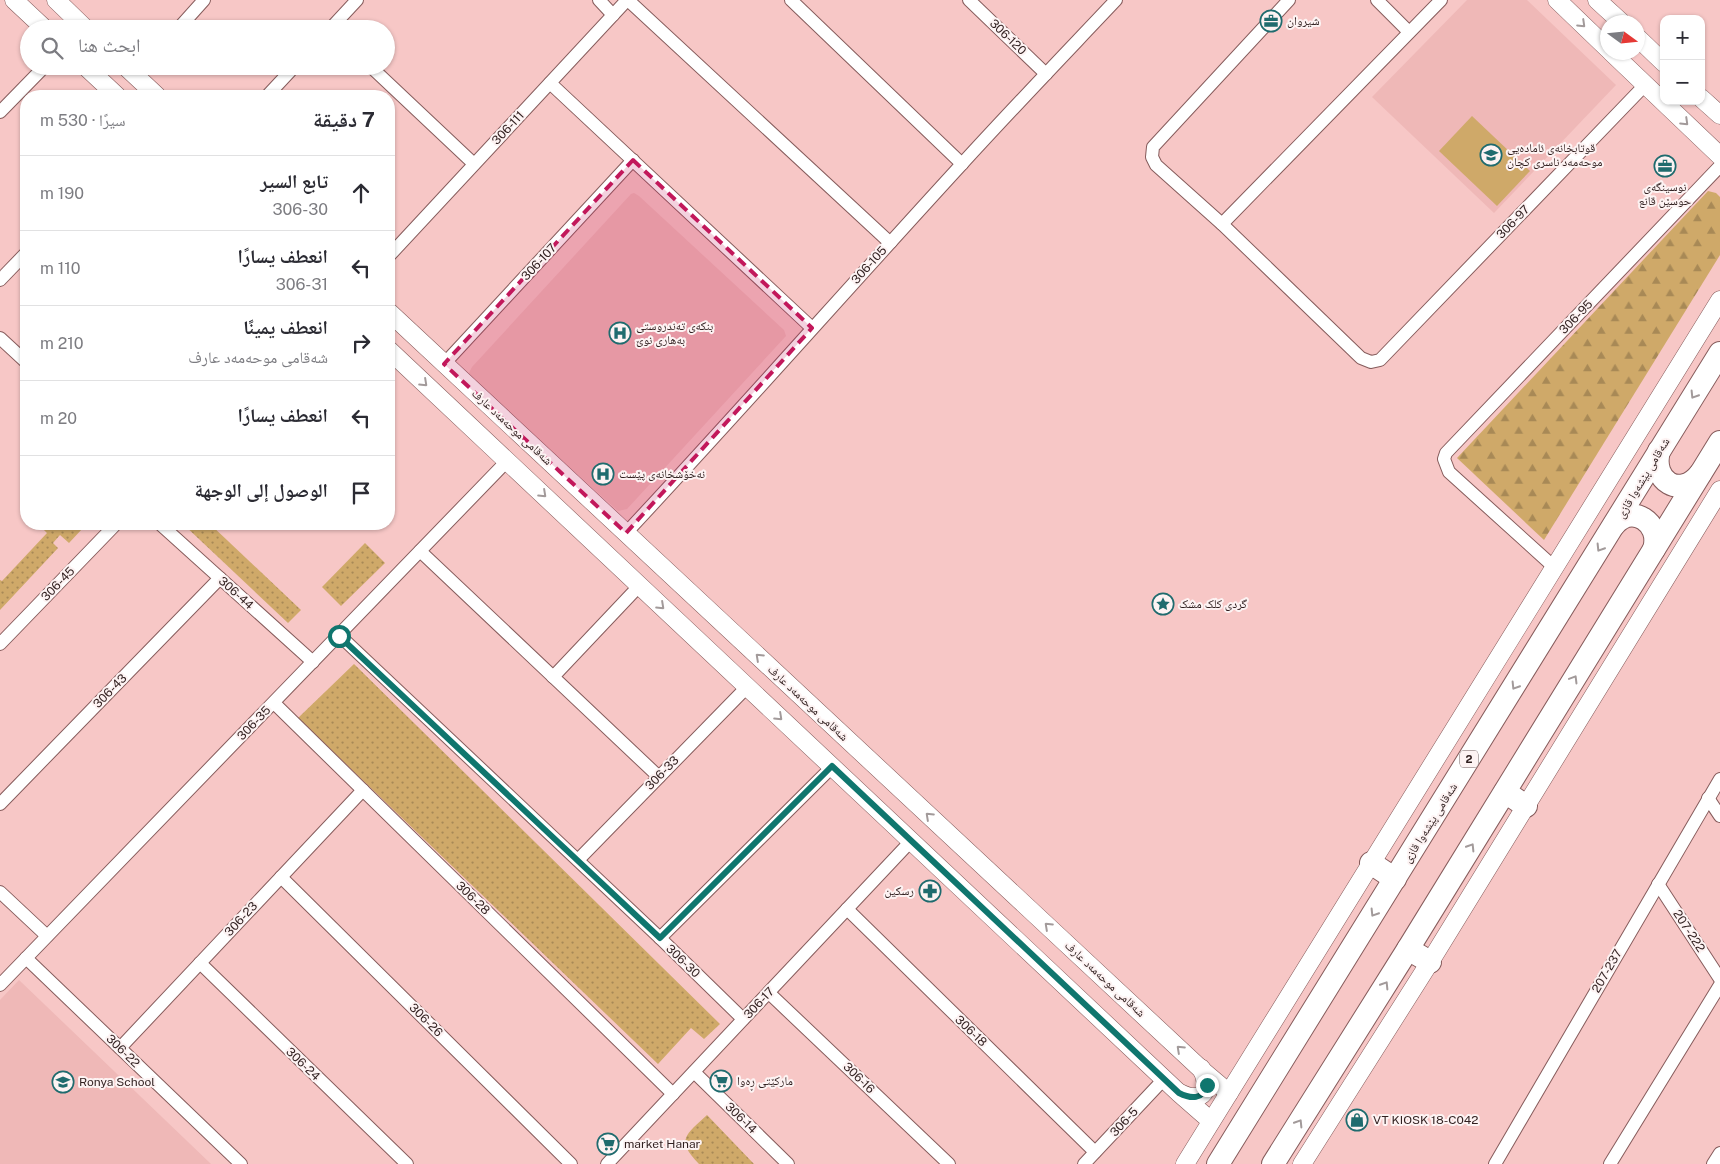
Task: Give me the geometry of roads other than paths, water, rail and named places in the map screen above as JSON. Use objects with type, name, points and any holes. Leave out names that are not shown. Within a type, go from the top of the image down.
[{"type":"highway","name":"شەقامی پێشەوا قازی","points":[[1218,1164],[1720,353]]},
{"type":"highway","points":[[1273,1164],[1408,949],[1720,442]]},
{"type":"highway","points":[[1659,451],[1657,460],[1658,471],[1668,483],[1679,486],[1687,485],[1700,474]]},
{"type":"highway","points":[[1614,525],[1622,518],[1629,516],[1637,516],[1644,519],[1650,524],[1655,534],[1654,549]]},
{"type":"highway","points":[[1505,792],[1526,806]]},
{"type":"highway","points":[[1371,863],[1395,879]]},
{"type":"highway","points":[[1408,949],[1430,962]]},
{"type":"street","points":[[14,0],[35,20]]},
{"type":"street","points":[[56,0],[77,20]]},
{"type":"street","points":[[186,20],[204,0]]},
{"type":"street","points":[[339,20],[357,0]]},
{"type":"street","points":[[599,0],[613,15]]},
{"type":"street","points":[[628,0],[878,233],[891,242]]},
{"type":"street","name":"306-111","points":[[395,250],[628,0]]},
{"type":"street","points":[[791,0],[962,164]]},
{"type":"street","name":"306-120","points":[[969,0],[1046,74]]},
{"type":"street","name":"306-105","points":[[626,533],[745,405],[812,328],[962,164],[1116,0]]},
{"type":"street","points":[[1288,0],[1153,147],[1152,157],[1156,165],[1222,224],[1441,0]]},
{"type":"street","points":[[1377,0],[1409,32]]},
{"type":"street","points":[[1557,0],[1600,41]]},
{"type":"street","points":[[1601,1],[1614,15]]},
{"type":"street","points":[[1645,44],[1662,60]]},
{"type":"street","points":[[1620,60],[1720,156]]},
{"type":"street","points":[[22,90],[36,75]]},
{"type":"street","points":[[94,75],[110,90]]},
{"type":"street","points":[[140,75],[152,90]]},
{"type":"street","points":[[273,90],[287,75]]},
{"type":"street","points":[[380,75],[474,164]]},
{"type":"street","points":[[550,83],[812,328]]},
{"type":"street","name":"306-97","points":[[1222,224],[1361,358],[1371,362],[1380,360],[1646,85]]},
{"type":"street","points":[[0,112],[20,92]]},
{"type":"street","points":[[1705,102],[1720,115]]},
{"type":"street","name":"306-107","points":[[444,364],[633,160]]},
{"type":"street","name":"306-95","points":[[1554,567],[1449,472],[1444,459],[1446,453],[1720,166]]},
{"type":"street","points":[[0,280],[20,259]]},
{"type":"street","points":[[1185,1164],[1720,300]]},
{"type":"street","name":"شەقامی موحەمەد عارف","points":[[395,318],[1229,1093]]},
{"type":"street","points":[[0,338],[20,356]]},
{"type":"street","points":[[395,356],[1164,1079],[1212,1121]]},
{"type":"street","name":"306-35","points":[[0,985],[507,461]]},
{"type":"street","points":[[1302,1164],[1430,962],[1720,490]]},
{"type":"street","name":"306-45","points":[[2,637],[110,530]]},
{"type":"street","name":"306-44","points":[[167,530],[313,662]]},
{"type":"street","points":[[420,551],[659,777]]},
{"type":"street","name":"306-43","points":[[0,804],[220,578]]},
{"type":"street","points":[[553,677],[640,586]]},
{"type":"street","name":"306-30","points":[[339,636],[744,1019]]},
{"type":"street","name":"306-33","points":[[578,860],[747,687]]},
{"type":"street","name":"306-28","points":[[274,703],[674,1094]]},
{"type":"street","points":[[660,938],[832,766]]},
{"type":"street","name":"207-237","points":[[1495,1164],[1720,779]]},
{"type":"street","name":"306-23","points":[[120,1048],[363,790]]},
{"type":"street","points":[[1708,798],[1720,816]]},
{"type":"street","name":"306-17","points":[[608,1164],[911,841]]},
{"type":"street","name":"306-26","points":[[281,877],[571,1164]]},
{"type":"street","name":"207-222","points":[[1658,884],[1720,979]]},
{"type":"street","points":[[0,892],[47,936]]},
{"type":"street","name":"306-18","points":[[847,909],[1095,1152]]},
{"type":"street","name":"306-22","points":[[26,958],[241,1164]]},
{"type":"street","name":"306-24","points":[[200,963],[407,1164]]},
{"type":"street","points":[[1610,1164],[1720,985]]},
{"type":"street","name":"306-16","points":[[769,993],[949,1164]]},
{"type":"street","points":[[1179,1093],[1193,1098],[1198,1097],[1204,1092],[1207,1085],[1201,1068]]},
{"type":"street","name":"306-14","points":[[694,1072],[788,1164]]},
{"type":"street","name":"306-5","points":[[1084,1164],[1164,1079]]},
{"type":"street","points":[[1713,1164],[1720,1153]]},
{"type":"place","name":"شيروان","points":[[1271,21]]},
{"type":"place","name":"قوتابخانەی ئامادەیی موحەمەد ناسری کچان","points":[[1491,155]]},
{"type":"place","name":"نوسینگەی حوسێن قانع","points":[[1665,166]]},
{"type":"place","name":"بنکەی تەندروستی بەهاری نوێ","points":[[620,333]]},
{"type":"place","name":"نەخۆشخانەی پێست","points":[[603,474]]},
{"type":"place","name":"گردی کلک مشک","points":[[1163,604]]},
{"type":"place","name":"رسکین","points":[[930,891]]},
{"type":"place","name":"مارکێتی ڕەوا","points":[[721,1081]]},
{"type":"place","name":"Ronya School","points":[[63,1082]]},
{"type":"place","name":"VT KIOSK 18-C042","points":[[1357,1120]]},
{"type":"place","name":"market Hanar","points":[[608,1144]]}]
